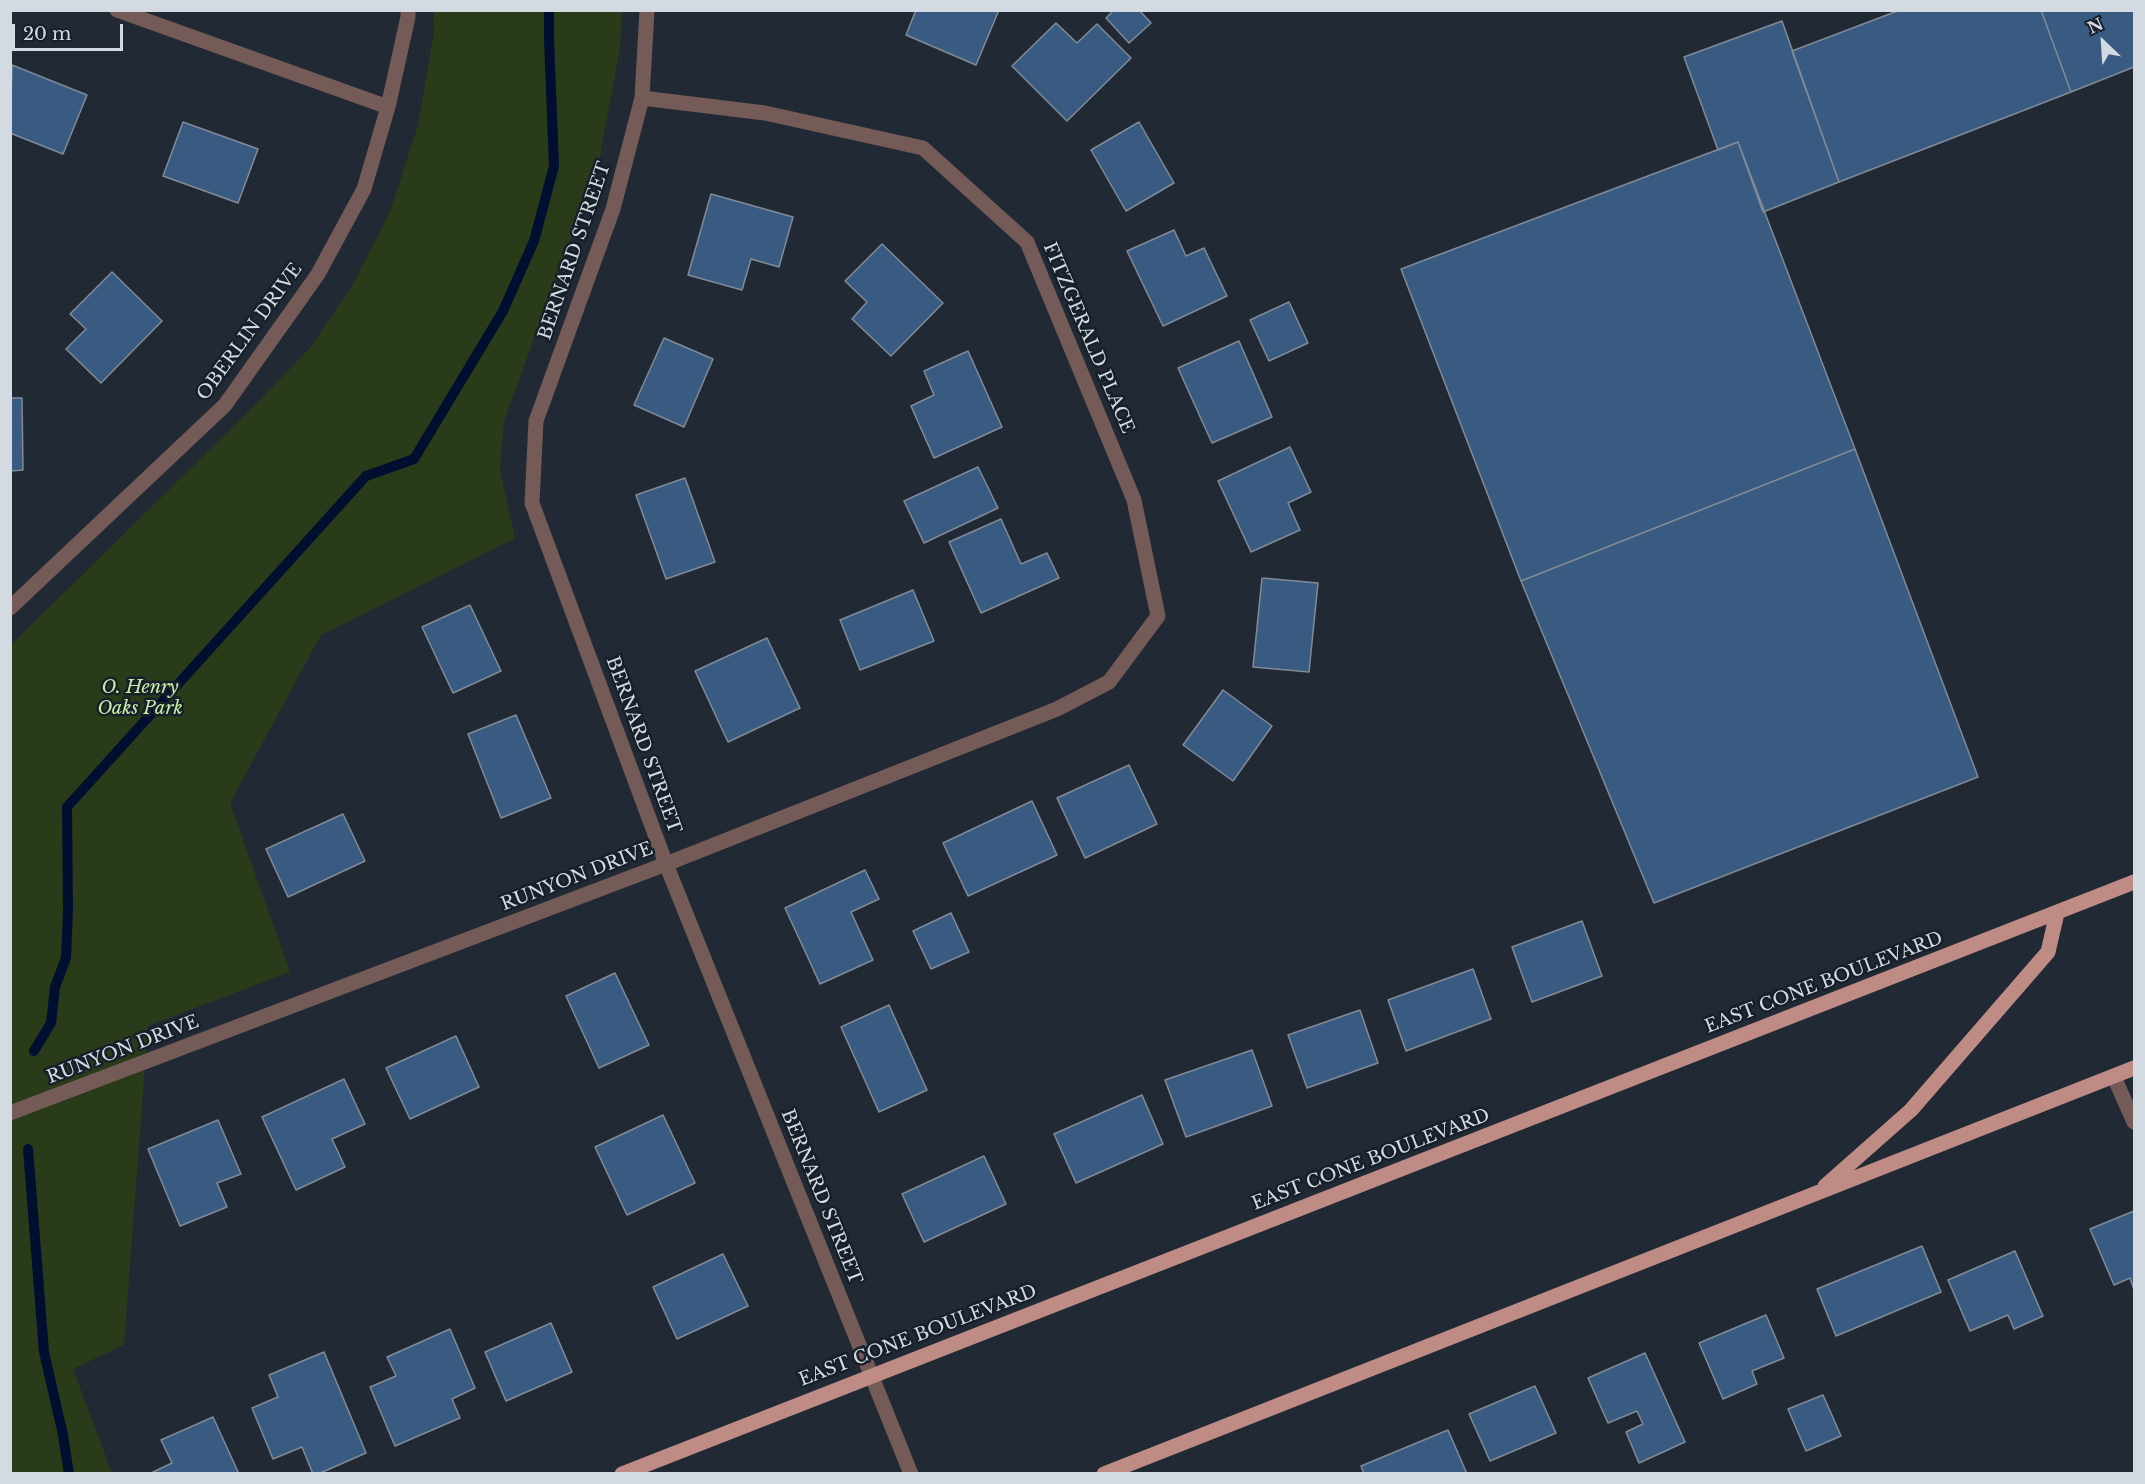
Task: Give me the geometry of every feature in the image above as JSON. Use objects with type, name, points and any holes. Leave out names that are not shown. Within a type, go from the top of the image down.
[{"type":"main road","name":"EAST CONE BOULEVARD","points":[[622,1473],[2134,882]]},
{"type":"main road","points":[[1816,1194],[1911,1110],[2048,952],[2057,913]]},
{"type":"main road","points":[[1104,1473],[2134,1068]]},
{"type":"street","points":[[117,10],[388,107]]},
{"type":"street","name":"OBERLIN DRIVE","points":[[10,608],[225,405],[318,274],[364,189],[388,107],[408,10]]},
{"type":"street","name":"BERNARD STREET","points":[[647,10],[642,98],[613,209],[536,421],[532,503],[666,864],[911,1473]]},
{"type":"street","name":"FITZGERALD PLACE","points":[[642,98],[765,113],[923,148],[1027,242],[1134,500],[1158,616]]},
{"type":"street","name":"RUNYON DRIVE","points":[[10,1113],[666,864],[1057,709],[1109,682],[1158,616]]},
{"type":"street","points":[[2114,1077],[2134,1122]]},
{"type":"green space","name":"O. Henry Oaks Park","points":[[433,11],[622,11],[620,48],[599,161],[504,421],[500,470],[515,538],[321,635],[230,803],[290,972],[148,1026],[124,1345],[73,1369],[112,1473],[11,1474],[11,645],[310,348],[352,286],[391,209],[418,125],[434,32]]},
{"type":"building","points":[[916,10],[999,10],[976,65],[906,35]]},
{"type":"building","points":[[1114,10],[1139,10],[1151,23],[1129,43],[1106,18]]},
{"type":"building","points":[[1900,10],[2041,10],[2071,92],[1839,182],[1792,51]]},
{"type":"building","points":[[2041,10],[2134,10],[2134,67],[2071,92]]},
{"type":"building","points":[[1782,21],[1839,182],[1763,212],[1738,142],[1718,150],[1684,57]]},
{"type":"building","points":[[1056,23],[1077,43],[1097,24],[1131,58],[1067,121],[1012,66]]},
{"type":"building","points":[[12,65],[87,95],[63,154],[10,133]]},
{"type":"building","points":[[183,122],[258,149],[238,203],[163,176]]},
{"type":"building","points":[[1139,122],[1174,183],[1126,211],[1091,150]]},
{"type":"building","points":[[1738,142],[1855,449],[1521,581],[1401,269]]},
{"type":"building","points":[[711,194],[793,217],[779,267],[751,259],[742,290],[688,275]]},
{"type":"building","points":[[1174,230],[1186,256],[1204,248],[1227,296],[1163,326],[1127,251]]},
{"type":"building","points":[[882,244],[943,303],[891,356],[852,319],[867,302],[845,281]]},
{"type":"building","points":[[112,272],[162,321],[101,383],[66,349],[86,329],[70,314]]},
{"type":"building","points":[[1289,302],[1308,343],[1269,361],[1250,320]]},
{"type":"building","points":[[664,338],[713,359],[684,427],[634,405]]},
{"type":"building","points":[[1239,341],[1272,417],[1212,443],[1178,368]]},
{"type":"building","points":[[968,351],[1002,427],[934,458],[911,406],[934,395],[924,371]]},
{"type":"building","points":[[10,398],[22,398],[23,470],[10,471]]},
{"type":"building","points":[[1290,447],[1311,492],[1288,503],[1300,530],[1251,552],[1218,481]]},
{"type":"building","points":[[1855,449],[1978,777],[1654,903],[1521,581]]},
{"type":"building","points":[[978,467],[998,508],[924,543],[904,501]]},
{"type":"building","points":[[685,478],[715,562],[666,579],[636,495]]},
{"type":"building","points":[[1001,519],[1021,564],[1047,553],[1059,578],[981,613],[949,542]]},
{"type":"building","points":[[1262,578],[1318,583],[1309,672],[1253,667]]},
{"type":"building","points":[[913,590],[934,641],[860,670],[840,620]]},
{"type":"building","points":[[470,605],[501,671],[453,693],[422,627]]},
{"type":"building","points":[[767,638],[800,708],[728,742],[695,671]]},
{"type":"building","points":[[1223,690],[1272,726],[1233,781],[1183,745]]},
{"type":"building","points":[[516,715],[551,798],[501,818],[468,734]]},
{"type":"building","points":[[1129,765],[1157,824],[1085,858],[1057,798]]},
{"type":"building","points":[[1032,801],[1057,855],[968,896],[943,843]]},
{"type":"building","points":[[343,814],[365,861],[288,897],[266,849]]},
{"type":"building","points":[[865,870],[879,899],[851,912],[873,960],[820,984],[785,908]]},
{"type":"building","points":[[951,913],[969,952],[931,969],[913,931]]},
{"type":"building","points":[[1582,921],[1602,976],[1532,1002],[1512,947]]},
{"type":"building","points":[[1473,969],[1491,1019],[1406,1051],[1388,1000]]},
{"type":"building","points":[[615,973],[649,1045],[599,1068],[566,996]]},
{"type":"building","points":[[889,1005],[927,1090],[879,1112],[841,1027]]},
{"type":"building","points":[[1360,1010],[1378,1063],[1307,1088],[1288,1035]]},
{"type":"building","points":[[456,1036],[479,1087],[410,1119],[386,1068]]},
{"type":"building","points":[[1252,1050],[1272,1106],[1186,1137],[1165,1080]]},
{"type":"building","points":[[344,1079],[365,1124],[332,1139],[345,1167],[296,1190],[262,1117]]},
{"type":"building","points":[[1142,1095],[1163,1144],[1076,1183],[1054,1134]]},
{"type":"building","points":[[663,1115],[695,1183],[627,1215],[595,1147]]},
{"type":"building","points":[[218,1120],[241,1174],[217,1183],[227,1207],[180,1226],[148,1149]]},
{"type":"building","points":[[984,1156],[1006,1204],[924,1242],[902,1194]]},
{"type":"building","points":[[2134,1211],[2134,1290],[2130,1278],[2114,1285],[2090,1229]]},
{"type":"building","points":[[1922,1246],[1941,1292],[1836,1336],[1817,1289]]},
{"type":"building","points":[[2015,1251],[2043,1316],[2014,1329],[2008,1315],[1970,1331],[1948,1280]]},
{"type":"building","points":[[723,1254],[748,1306],[677,1339],[653,1287]]},
{"type":"building","points":[[1766,1315],[1784,1358],[1752,1371],[1757,1384],[1723,1399],[1699,1343]]},
{"type":"building","points":[[551,1323],[572,1372],[506,1401],[485,1352]]},
{"type":"building","points":[[450,1329],[475,1388],[452,1399],[460,1418],[395,1446],[370,1387],[396,1376],[387,1357]]},
{"type":"building","points":[[324,1352],[366,1453],[318,1474],[313,1474],[302,1447],[273,1459],[252,1408],[278,1397],[269,1375]]},
{"type":"building","points":[[1645,1353],[1685,1442],[1639,1463],[1626,1432],[1643,1424],[1637,1411],[1608,1423],[1588,1378]]},
{"type":"building","points":[[1535,1386],[1556,1433],[1490,1461],[1469,1414]]},
{"type":"building","points":[[1823,1395],[1841,1436],[1806,1451],[1788,1409]]},
{"type":"building","points":[[213,1417],[239,1474],[149,1474],[172,1463],[161,1440]]},
{"type":"building","points":[[1448,1430],[1467,1474],[1364,1474],[1361,1466]]},
{"type":"waterway","points":[[34,1051],[51,1023],[55,987],[66,958],[67,807],[366,476],[414,459],[503,311],[534,241],[554,166],[549,10]]},
{"type":"waterway","points":[[28,1149],[44,1352],[63,1435],[69,1474]]}]
